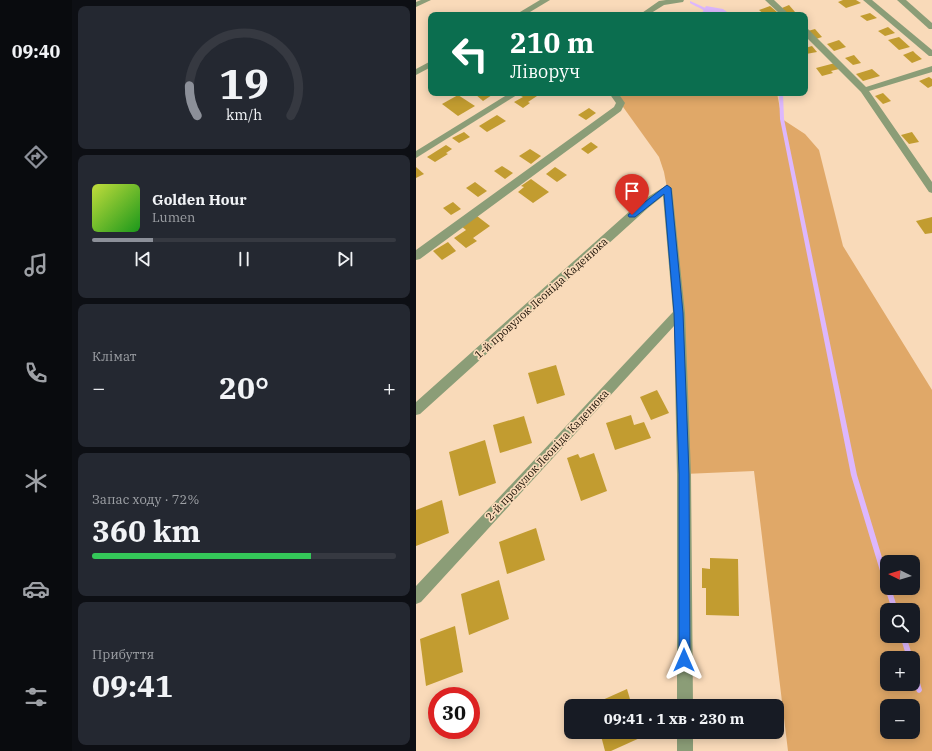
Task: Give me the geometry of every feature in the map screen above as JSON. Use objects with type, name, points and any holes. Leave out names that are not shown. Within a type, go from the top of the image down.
[{"type":"street","points":[[416,5],[427,0]]},
{"type":"street","points":[[524,12],[546,0]]},
{"type":"street","points":[[647,12],[660,2],[680,0]]},
{"type":"street","points":[[769,0],[783,12]]},
{"type":"street","points":[[867,0],[932,54]]},
{"type":"street","points":[[901,0],[932,27]]},
{"type":"street","points":[[808,34],[864,90],[932,190]]},
{"type":"street","points":[[416,72],[428,66]]},
{"type":"street","points":[[864,90],[932,69]]},
{"type":"street","points":[[416,155],[511,96]]},
{"type":"street","points":[[416,256],[618,109],[621,103],[615,96]]},
{"type":"street","name":"1-й провулок Леоніда Каденюка","points":[[416,410],[644,205],[667,188],[678,313]]},
{"type":"street","points":[[678,313],[684,474],[685,699]]},
{"type":"street","name":"2-й провулок Леоніда Каденюка","points":[[416,597],[678,313]]},
{"type":"street","points":[[685,739],[685,751]]},
{"type":"shaded area","points":[[706,6],[723,9],[727,12],[703,12]]},
{"type":"shaded area","points":[[615,96],[778,96],[782,119],[805,134],[819,150],[843,246],[932,390],[932,751],[788,751],[784,718],[784,699],[782,699],[754,471],[684,474],[667,188],[659,157]]},
{"type":"building","points":[[843,0],[856,0],[861,3],[846,8],[838,2]]},
{"type":"building","points":[[789,5],[795,12],[786,12],[782,8]]},
{"type":"building","points":[[770,6],[777,12],[761,12],[759,10]]},
{"type":"building","points":[[870,13],[877,18],[867,21],[860,16]]},
{"type":"building","points":[[888,27],[895,33],[885,36],[878,31]]},
{"type":"building","points":[[815,29],[822,37],[816,39],[808,31]]},
{"type":"building","points":[[899,37],[910,47],[899,50],[888,40]]},
{"type":"building","points":[[839,40],[846,47],[834,51],[827,44]]},
{"type":"building","points":[[812,46],[817,52],[808,54],[808,47]]},
{"type":"building","points":[[913,51],[922,59],[912,63],[903,55]]},
{"type":"building","points":[[854,55],[861,63],[853,65],[845,58]]},
{"type":"building","points":[[835,63],[839,69],[831,71],[833,73],[822,76],[816,68]]},
{"type":"building","points":[[872,69],[880,76],[863,81],[856,74]]},
{"type":"building","points":[[929,77],[932,79],[932,86],[928,88],[919,81]]},
{"type":"building","points":[[883,93],[891,101],[883,104],[875,96]]},
{"type":"building","points":[[456,96],[460,96],[475,106],[458,116],[442,104]]},
{"type":"building","points":[[477,96],[490,96],[483,101]]},
{"type":"building","points":[[521,96],[537,96],[528,102],[530,103],[523,108],[514,102],[523,97]]},
{"type":"building","points":[[589,108],[596,113],[586,120],[578,115]]},
{"type":"building","points":[[497,115],[506,121],[487,132],[479,126]]},
{"type":"building","points":[[464,132],[470,137],[459,143],[452,138]]},
{"type":"building","points":[[912,132],[919,142],[909,144],[901,135]]},
{"type":"building","points":[[591,142],[598,147],[588,154],[581,149]]},
{"type":"building","points":[[446,145],[452,149],[446,153],[448,154],[435,162],[427,157]]},
{"type":"building","points":[[530,149],[541,156],[531,164],[519,156]]},
{"type":"building","points":[[502,166],[513,173],[505,179],[494,171]]},
{"type":"building","points":[[416,167],[424,174],[416,178]]},
{"type":"building","points":[[555,167],[567,175],[557,182],[546,174]]},
{"type":"building","points":[[531,179],[549,192],[533,203],[518,192],[524,187],[521,186]]},
{"type":"building","points":[[475,182],[487,191],[478,197],[466,188]]},
{"type":"building","points":[[453,202],[461,209],[451,215],[443,208]]},
{"type":"building","points":[[477,216],[490,226],[473,238],[477,241],[466,248],[454,238],[466,230],[461,226]]},
{"type":"building","points":[[932,217],[932,233],[925,234],[916,221]]},
{"type":"building","points":[[448,242],[456,251],[442,260],[433,251]]},
{"type":"building","points":[[556,365],[565,395],[537,404],[528,373]]},
{"type":"building","points":[[657,390],[669,413],[651,420],[640,397]]},
{"type":"building","points":[[631,415],[634,425],[644,422],[651,438],[615,450],[606,423]]},
{"type":"building","points":[[524,416],[532,443],[500,453],[493,425]]},
{"type":"building","points":[[485,440],[496,483],[459,496],[449,452]]},
{"type":"building","points":[[594,453],[607,491],[581,501],[567,458],[578,454],[580,458]]},
{"type":"building","points":[[442,500],[449,533],[416,546],[416,510]]},
{"type":"building","points":[[536,528],[545,560],[507,574],[499,542]]},
{"type":"building","points":[[710,558],[738,559],[739,616],[706,615],[706,588],[702,588],[702,568],[710,569]]},
{"type":"building","points":[[499,580],[509,619],[469,635],[461,594]]},
{"type":"building","points":[[455,626],[463,672],[426,686],[420,639]]},
{"type":"building","points":[[627,689],[630,699],[605,699]]},
{"type":"building","points":[[602,739],[638,739],[611,751],[605,751]]},
{"type":"waterway","points":[[691,2],[712,12]]},
{"type":"waterway","points":[[781,96],[782,119],[854,475],[880,561]]},
{"type":"waterway","points":[[890,595],[893,603]]},
{"type":"waterway","points":[[905,643],[908,651]]},
{"type":"route","points":[[632,215],[667,188],[678,313],[684,474],[684,660]]}]
